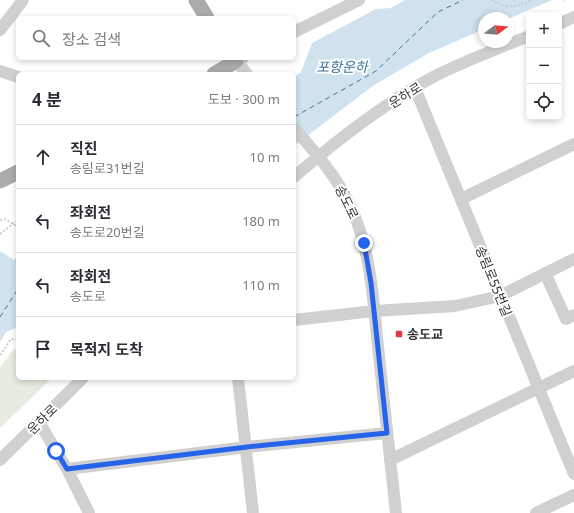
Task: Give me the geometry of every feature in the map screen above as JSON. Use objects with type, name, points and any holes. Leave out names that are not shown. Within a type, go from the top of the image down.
[{"type":"main road","points":[[196,0],[206,16]]},
{"type":"main road","points":[[217,72],[235,60]]},
{"type":"main road","points":[[0,181],[16,173]]},
{"type":"street","points":[[0,30],[23,0]]},
{"type":"street","points":[[296,31],[359,0]]},
{"type":"street","points":[[562,23],[574,17]]},
{"type":"street","name":"운하로","points":[[296,175],[363,121],[415,88],[461,64],[526,37]]},
{"type":"street","points":[[238,60],[246,72]]},
{"type":"street","points":[[0,71],[16,76]]},
{"type":"street","name":"송림로55번길","points":[[415,88],[574,474]]},
{"type":"street","name":"송도로","points":[[296,130],[319,156],[343,191],[358,225],[368,263],[396,513]]},
{"type":"street","points":[[461,199],[574,144]]},
{"type":"street","points":[[296,320],[374,311],[455,306],[500,296],[574,259]]},
{"type":"street","points":[[545,274],[566,319],[574,315]]},
{"type":"street","points":[[390,460],[574,371]]},
{"type":"street","name":"운하로","points":[[0,460],[81,380]]},
{"type":"street","points":[[238,380],[247,447],[253,513]]},
{"type":"street","points":[[39,422],[67,469],[89,513]]},
{"type":"street","points":[[67,469],[247,447],[387,433]]},
{"type":"street","points":[[536,513],[574,495]]},
{"type":"path","points":[[491,0],[502,6],[511,7],[532,0]]},
{"type":"path","points":[[0,220],[5,219],[16,226]]},
{"type":"path","points":[[0,234],[16,222]]},
{"type":"path","points":[[0,355],[12,339],[16,340]]},
{"type":"shaded area","points":[[14,349],[16,350],[16,380],[50,380],[0,428],[0,368]]},
{"type":"water","name":"포항운하","points":[[405,0],[552,0],[514,16],[514,12],[478,12],[478,32],[429,53],[374,85],[296,144],[296,76],[301,72],[312,43],[376,9],[391,8]]},
{"type":"water","points":[[0,251],[14,260],[16,257],[16,328],[6,332],[0,342]]},
{"type":"ferry route","points":[[296,116],[376,71],[438,12],[463,0]]},
{"type":"ferry route","points":[[0,317],[16,292]]},
{"type":"place","name":"송도교","points":[[399,334]]},
{"type":"route","points":[[56,451],[67,469],[247,447],[387,433],[371,283],[364,243]]}]
